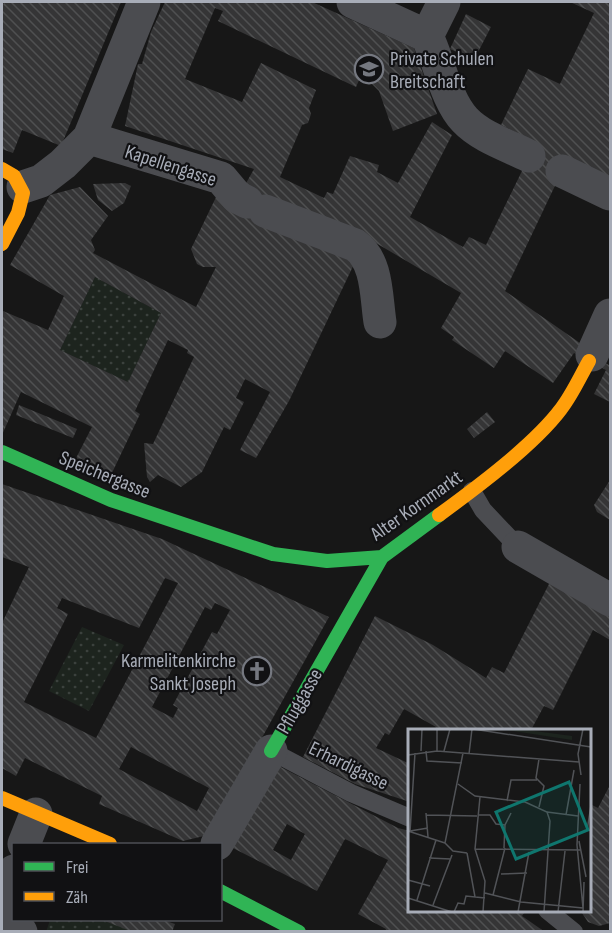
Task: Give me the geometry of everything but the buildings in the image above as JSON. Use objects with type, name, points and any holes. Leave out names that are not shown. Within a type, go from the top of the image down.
[{"type":"street","points":[[2,244],[22,206],[12,178],[41,181],[89,138],[144,2]]},
{"type":"street","points":[[353,2],[427,36],[455,107],[466,120],[482,132],[529,156]]},
{"type":"street","points":[[427,36],[444,2]]},
{"type":"street","name":"Kapellengasse","points":[[89,138],[221,178],[237,197],[355,245],[366,252],[371,264],[380,322]]},
{"type":"street","points":[[562,171],[610,194]]},
{"type":"street","points":[[590,358],[610,315]]},
{"type":"street","name":"Alter Kornmarkt","points":[[195,530],[273,554],[327,561],[382,557],[472,491],[538,433],[561,409],[590,358]]},
{"type":"street","name":"Speichergasse","points":[[2,452],[111,500],[195,530]]},
{"type":"street","points":[[518,547],[610,600]]},
{"type":"street","name":"Pfluggasse","points":[[218,843],[382,557]]},
{"type":"street","points":[[2,798],[108,843]]},
{"type":"street","points":[[24,843],[36,814]]},
{"type":"street","points":[[2,900],[12,876]]},
{"type":"street","points":[[222,892],[299,932]]},
{"type":"street","points":[[2,920],[21,932]]},
{"type":"lane","points":[[472,491],[483,510],[518,547]]},
{"type":"lane","name":"Erhardigasse","points":[[271,751],[351,793],[408,817]]},
{"type":"lane","points":[[549,912],[574,932]]},
{"type":"shaded area","points":[[95,277],[161,313],[128,382],[60,350]]},
{"type":"shaded area","points":[[82,627],[124,645],[89,711],[49,691]]},
{"type":"shaded area","points":[[50,921],[105,921],[133,931],[46,932]]},
{"type":"traffic: fast","points":[[2,452],[111,500],[273,554],[327,561],[382,557],[439,515]]},
{"type":"traffic: fast","points":[[271,751],[382,557]]},
{"type":"traffic: fast","points":[[222,892],[299,932]]},
{"type":"traffic: slow","points":[[2,169],[14,176],[23,193],[18,213],[2,244]]},
{"type":"traffic: slow","points":[[439,515],[504,465],[550,423],[565,404],[589,361]]},
{"type":"traffic: slow","points":[[2,798],[108,843]]},
{"type":"place","name":"Private Schulen Breitschaft","points":[[369,69]]},
{"type":"place","name":"Karmelitenkirche Sankt Joseph","points":[[257,671]]}]
